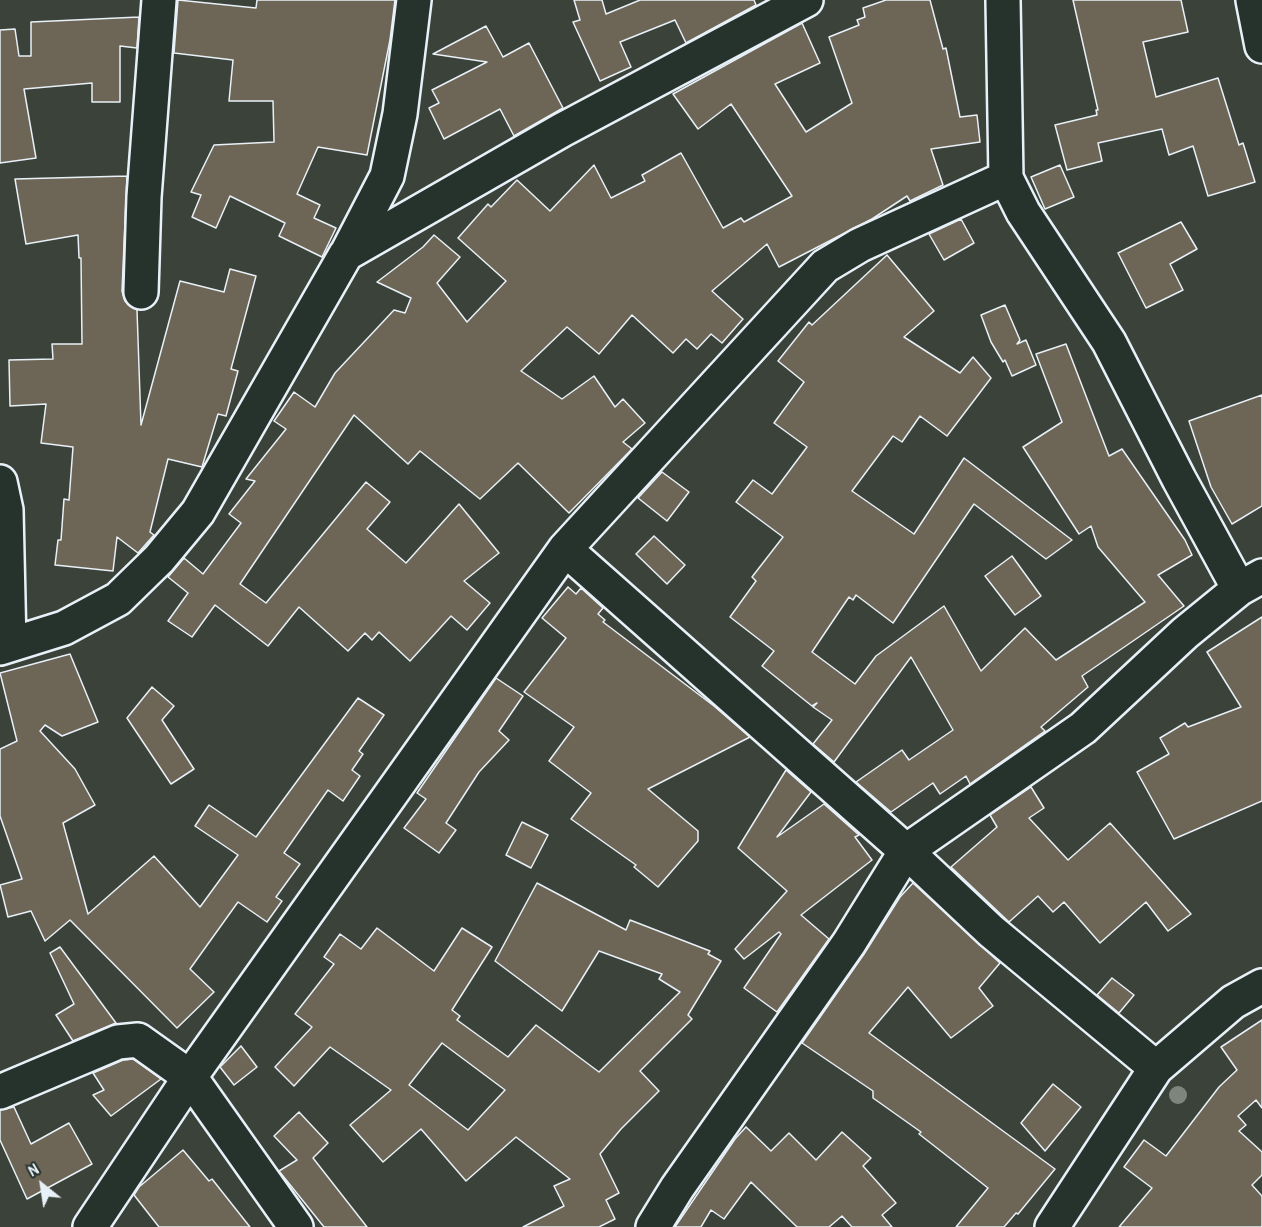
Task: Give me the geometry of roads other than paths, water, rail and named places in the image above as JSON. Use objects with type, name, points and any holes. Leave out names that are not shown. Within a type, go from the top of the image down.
[{"type":"street","points":[[141,292],[144,197],[159,0]]},
{"type":"street","points":[[0,482],[6,510],[4,647],[64,628],[118,599],[159,559],[198,512],[346,254],[387,176],[400,114],[414,0]]},
{"type":"street","points":[[346,254],[768,10],[806,0]]},
{"type":"street","points":[[653,1227],[677,1188],[849,943],[906,851],[1083,728],[1185,633],[1250,583],[1179,479],[1109,342],[1023,212],[1006,178],[1003,0]]},
{"type":"street","points":[[1253,0],[1262,46]]},
{"type":"street","points":[[90,1227],[190,1077],[565,549],[825,266],[860,245],[1006,178]]},
{"type":"street","points":[[565,549],[906,851],[990,931],[1155,1068]]},
{"type":"street","points":[[1052,1227],[1155,1068],[1233,1002],[1262,986]]},
{"type":"street","points":[[0,1092],[118,1042],[138,1040],[190,1077],[296,1227]]}]
